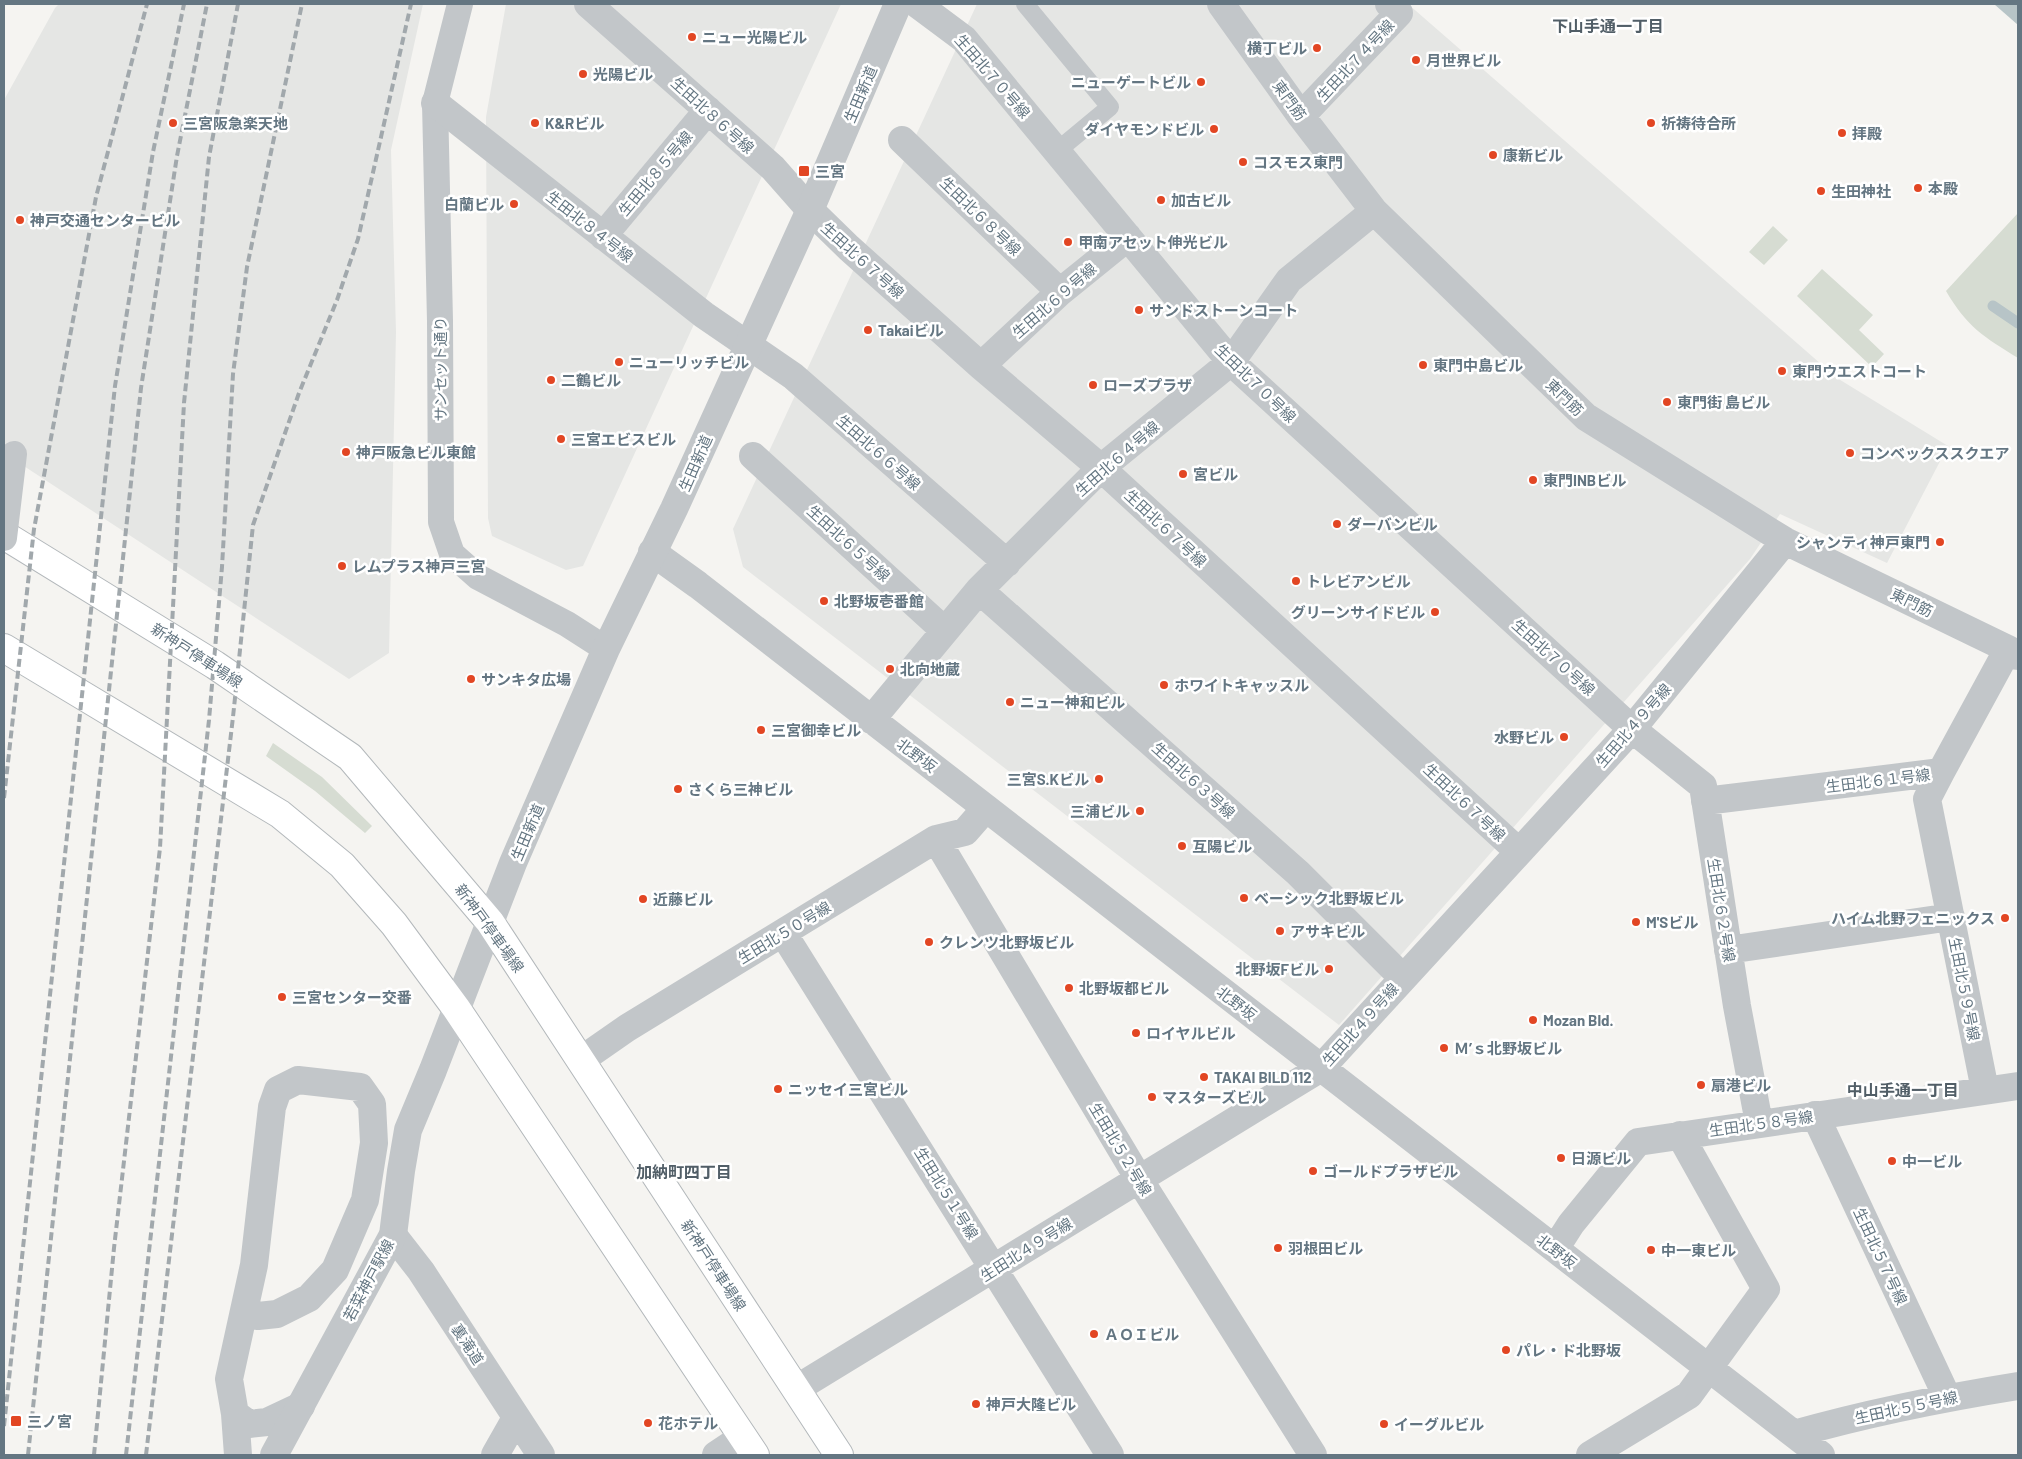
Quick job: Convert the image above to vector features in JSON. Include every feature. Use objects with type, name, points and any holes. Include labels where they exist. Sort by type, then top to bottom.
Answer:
[{"type":"main road","name":"新神戸停車場線","points":[[4,536],[215,664],[350,757],[490,922],[839,1455]]},
{"type":"main road","points":[[4,648],[280,814],[342,865],[394,924],[456,1008],[749,1446]]},
{"type":"street","name":"サンセット通り","points":[[460,4],[436,103],[441,522],[452,554],[478,577],[567,624],[606,649]]},
{"type":"street","name":"生田新道","points":[[456,1008],[513,863],[606,649],[674,509],[810,210],[898,4]]},
{"type":"street","name":"生田北７０号線","points":[[917,4],[964,39],[1231,362],[1632,729]]},
{"type":"street","name":"東門筋","points":[[1221,4],[1301,116],[1374,210],[1586,417],[1785,541],[2013,653]]},
{"type":"street","name":"生田北７４号線","points":[[1301,116],[1399,13],[1389,4]]},
{"type":"street","name":"生田北８６号線","points":[[596,6],[773,168],[810,210]]},
{"type":"street","name":"生田北８４号線","points":[[436,103],[704,315],[748,346]]},
{"type":"street","name":"生田北８５号線","points":[[603,236],[708,110]]},
{"type":"street","name":"生田北６８号線","points":[[902,140],[1060,292]]},
{"type":"street","name":"生田北６７号線","points":[[810,210],[849,248],[981,366],[1101,468],[1518,852]]},
{"type":"street","name":"生田北６４号線","points":[[871,720],[980,590],[1101,468],[1231,362],[1289,280],[1374,210]]},
{"type":"street","name":"生田北６９号線","points":[[981,366],[1060,292],[1128,237]]},
{"type":"street","name":"生田北６６号線","points":[[748,346],[793,376],[1007,563]]},
{"type":"street","points":[[4,536],[14,454]]},
{"type":"street","name":"生田北６５号線","points":[[753,456],[945,630]]},
{"type":"street","name":"生田北４９号線","points":[[796,1389],[1321,1068],[1402,977],[1632,729],[1785,541]]},
{"type":"street","name":"北野坂","points":[[652,552],[698,585],[1821,1455]]},
{"type":"street","name":"生田北６３号線","points":[[980,590],[1298,873],[1402,977]]},
{"type":"street","name":"生田北６１号線","points":[[1705,801],[1941,772],[2013,653]]},
{"type":"street","name":"生田北６２号線","points":[[1632,729],[1703,786],[1737,1006],[1759,1123]]},
{"type":"street","name":"生田北５９号線","points":[[1941,772],[1927,798],[1985,1090]]},
{"type":"street","name":"生田北５０号線","points":[[581,1060],[627,1028],[936,840],[965,832],[986,808]]},
{"type":"street","name":"生田北５２号線","points":[[936,840],[1139,1179],[1313,1455]]},
{"type":"street","points":[[1728,950],[1951,917]]},
{"type":"street","name":"生田北５１号線","points":[[783,933],[1110,1455]]},
{"type":"street","name":"若菜神戸駅線","points":[[274,1455],[393,1234],[408,1130],[456,1008]]},
{"type":"street","points":[[238,1455],[235,1414],[229,1379],[254,1265],[272,1107],[278,1090],[298,1080],[360,1087],[372,1104],[374,1143],[365,1200],[335,1270],[309,1298],[277,1314],[258,1316],[244,1312]]},
{"type":"street","name":"生田北５８号線","points":[[1554,1249],[1571,1224],[1638,1142],[2018,1086]]},
{"type":"street","name":"生田北５７号線","points":[[1815,1115],[1947,1397]]},
{"type":"street","points":[[1590,1455],[1689,1395],[1766,1289],[1680,1135]]},
{"type":"street","name":"裏滝道","points":[[393,1234],[421,1271],[541,1455]]},
{"type":"street","name":"生田北５５号線","points":[[1794,1434],[1947,1397],[2018,1386]]},
{"type":"street","points":[[235,1414],[249,1424],[267,1422],[301,1406]]},
{"type":"street","points":[[495,1455],[516,1418]]},
{"type":"street","points":[[716,1455],[749,1446]]},
{"type":"lane","points":[[1026,4],[1110,107],[1057,150]]},
{"type":"shaded area","points":[[59,4],[423,4],[391,150],[396,332],[389,653],[349,679],[4,453],[4,100]]},
{"type":"shaded area","points":[[506,4],[841,4],[583,566],[566,570],[492,536],[488,518],[486,117]]},
{"type":"shaded area","points":[[977,4],[1408,4],[1837,378],[1948,446],[1887,563],[1780,514],[1750,559],[1339,1025],[743,567],[733,529]]},
{"type":"shaded area","points":[[1994,4],[2018,4],[2018,25]]},
{"type":"shaded area","points":[[2018,213],[2018,358],[1977,330],[1961,314],[1946,291]]},
{"type":"shaded area","points":[[1773,226],[1788,240],[1764,265],[1749,252]]},
{"type":"shaded area","points":[[1822,269],[1873,315],[1859,330],[1884,354],[1872,367],[1797,296]]},
{"type":"shaded area","points":[[273,743],[322,777],[372,826],[365,833],[315,791],[266,756]]},
{"type":"waterway","points":[[1993,306],[2018,323]]},
{"type":"railway","points":[[4,798],[34,529],[96,197],[147,4]]},
{"type":"railway","points":[[4,1426],[115,386],[153,152],[184,4]]},
{"type":"railway","points":[[28,1455],[141,388],[177,156],[207,4]]},
{"type":"railway","points":[[94,1455],[114,1248],[160,848],[184,403],[209,157],[238,4]]},
{"type":"railway","points":[[126,1455],[209,720],[222,567],[233,374],[247,267],[302,4]]},
{"type":"railway","points":[[146,1455],[233,717],[253,525],[299,393],[337,300],[358,239],[411,4]]},
{"type":"place","name":"ニュー光陽ビル","points":[[692,37]]},
{"type":"place","name":"横丁ビル","points":[[1317,48]]},
{"type":"place","name":"月世界ビル","points":[[1416,60]]},
{"type":"place","name":"光陽ビル","points":[[583,74]]},
{"type":"place","name":"ニューゲートビル","points":[[1201,82]]},
{"type":"place","name":"三宮阪急楽天地","points":[[173,123]]},
{"type":"place","name":"K&Rビル","points":[[535,123]]},
{"type":"place","name":"祈祷待合所","points":[[1651,123]]},
{"type":"place","name":"ダイヤモンドビル","points":[[1214,129]]},
{"type":"place","name":"拝殿","points":[[1842,133]]},
{"type":"place","name":"康新ビル","points":[[1493,155]]},
{"type":"place","name":"コスモス東門","points":[[1243,162]]},
{"type":"place","name":"三宮","points":[[804,171]]},
{"type":"place","name":"本殿","points":[[1918,188]]},
{"type":"place","name":"生田神社","points":[[1821,191]]},
{"type":"place","name":"加古ビル","points":[[1161,200]]},
{"type":"place","name":"白蘭ビル","points":[[514,204]]},
{"type":"place","name":"神戸交通センタービル","points":[[20,220]]},
{"type":"place","name":"甲南アセット伸光ビル","points":[[1068,242]]},
{"type":"place","name":"サンドストーンコート","points":[[1139,310]]},
{"type":"place","name":"Takaiビル","points":[[868,330]]},
{"type":"place","name":"ニューリッチビル","points":[[619,362]]},
{"type":"place","name":"東門中島ビル","points":[[1423,365]]},
{"type":"place","name":"東門ウエストコート","points":[[1782,371]]},
{"type":"place","name":"二鶴ビル","points":[[551,380]]},
{"type":"place","name":"ローズプラザ","points":[[1093,385]]},
{"type":"place","name":"東門街 島ビル","points":[[1667,402]]},
{"type":"place","name":"三宮エビスビル","points":[[561,439]]},
{"type":"place","name":"神戸阪急ビル東館","points":[[346,452]]},
{"type":"place","name":"コンベックススクエア","points":[[1850,453]]},
{"type":"place","name":"宮ビル","points":[[1183,474]]},
{"type":"place","name":"東門INBビル","points":[[1533,480]]},
{"type":"place","name":"ダーバンビル","points":[[1337,524]]},
{"type":"place","name":"シャンティ神戸東門","points":[[1940,542]]},
{"type":"place","name":"レムプラス神戸三宮","points":[[342,566]]},
{"type":"place","name":"トレビアンビル","points":[[1296,581]]},
{"type":"place","name":"北野坂壱番館","points":[[824,601]]},
{"type":"place","name":"グリーンサイドビル","points":[[1435,612]]},
{"type":"place","name":"北向地蔵","points":[[890,669]]},
{"type":"place","name":"サンキタ広場","points":[[471,679]]},
{"type":"place","name":"ホワイトキャッスル","points":[[1164,685]]},
{"type":"place","name":"ニュー神和ビル","points":[[1010,702]]},
{"type":"place","name":"三宮御幸ビル","points":[[761,730]]},
{"type":"place","name":"水野ビル","points":[[1564,737]]},
{"type":"place","name":"三宮S.Kビル","points":[[1099,779]]},
{"type":"place","name":"さくら三神ビル","points":[[678,789]]},
{"type":"place","name":"三浦ビル","points":[[1140,811]]},
{"type":"place","name":"互陽ビル","points":[[1182,846]]},
{"type":"place","name":"ベーシック北野坂ビル","points":[[1244,898]]},
{"type":"place","name":"近藤ビル","points":[[643,899]]},
{"type":"place","name":"ハイム北野フェニックス","points":[[2005,918]]},
{"type":"place","name":"M'Sビル","points":[[1636,922]]},
{"type":"place","name":"アサキビル","points":[[1280,931]]},
{"type":"place","name":"クレンツ北野坂ビル","points":[[929,942]]},
{"type":"place","name":"北野坂Fビル","points":[[1329,969]]},
{"type":"place","name":"北野坂都ビル","points":[[1069,988]]},
{"type":"place","name":"三宮センター交番","points":[[282,997]]},
{"type":"place","name":"Mozan Bld.","points":[[1533,1020]]},
{"type":"place","name":"ロイヤルビル","points":[[1136,1033]]},
{"type":"place","name":"Ｍ’ｓ北野坂ビル","points":[[1444,1048]]},
{"type":"place","name":"TAKAI BILD 112","points":[[1204,1077]]},
{"type":"place","name":"扇港ビル","points":[[1701,1085]]},
{"type":"place","name":"ニッセイ三宮ビル","points":[[778,1089]]},
{"type":"place","name":"マスターズビル","points":[[1152,1097]]},
{"type":"place","name":"日源ビル","points":[[1561,1158]]},
{"type":"place","name":"中一ビル","points":[[1892,1161]]},
{"type":"place","name":"ゴールドプラザビル","points":[[1313,1171]]},
{"type":"place","name":"羽根田ビル","points":[[1278,1248]]},
{"type":"place","name":"中一東ビル","points":[[1651,1250]]},
{"type":"place","name":"ＡＯＩビル","points":[[1094,1334]]},
{"type":"place","name":"パレ・ド北野坂","points":[[1506,1350]]},
{"type":"place","name":"神戸大隆ビル","points":[[976,1404]]},
{"type":"place","name":"三ノ宮","points":[[16,1421]]},
{"type":"place","name":"花ホテル","points":[[648,1423]]},
{"type":"place","name":"イーグルビル","points":[[1384,1424]]},
{"type":"district","name":"下山手通一丁目","points":[[1608,25]]},
{"type":"district","name":"中山手通一丁目","points":[[1903,1089]]},
{"type":"district","name":"加納町四丁目","points":[[684,1171]]}]
